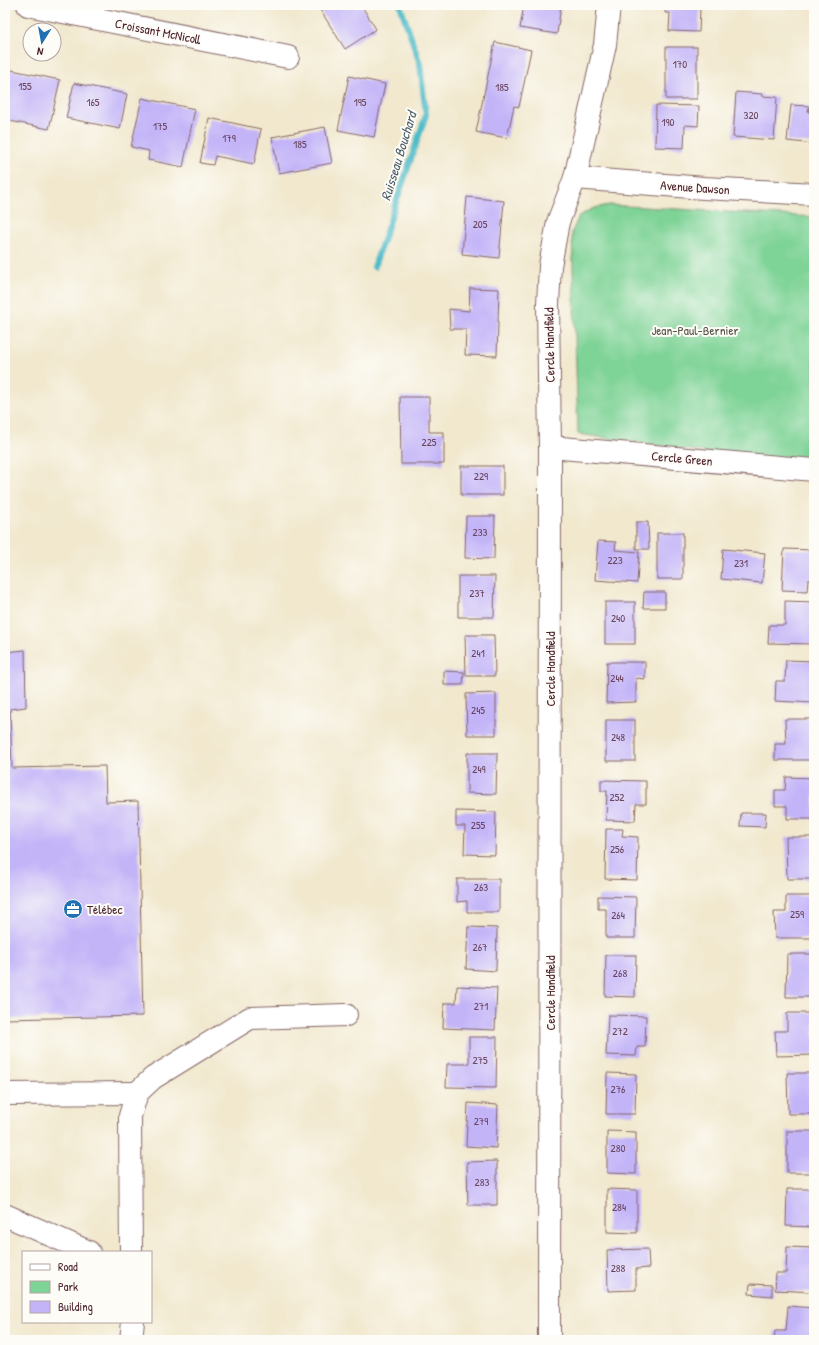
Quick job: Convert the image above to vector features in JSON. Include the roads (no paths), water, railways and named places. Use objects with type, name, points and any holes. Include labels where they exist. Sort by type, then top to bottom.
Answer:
[{"type":"street","name":"Croissant McNicoll","points":[[28,5],[288,57]]},
{"type":"street","name":"Cercle Handfield","points":[[549,1340],[550,447],[548,304],[550,266],[558,222],[575,178],[605,45],[609,5]]},
{"type":"street","name":"Avenue Dawson","points":[[575,178],[704,188],[814,194]]},
{"type":"street","name":"Cercle Green","points":[[550,447],[814,470]]},
{"type":"street","points":[[131,1251],[130,1116],[137,1093],[153,1078],[250,1018],[346,1016]]},
{"type":"street","points":[[5,1094],[137,1093]]},
{"type":"street","points":[[5,1215],[87,1251]]},
{"type":"street","points":[[131,1340],[133,1323]]},
{"type":"waterway","name":"Ruisseau Bouchard","points":[[374,267],[426,115],[420,64],[400,5]]},
{"type":"place","name":"Télébec","points":[[73,909]]},
{"type":"park label","name":"Jean-Paul-Bernier","points":[[695,330]]}]
